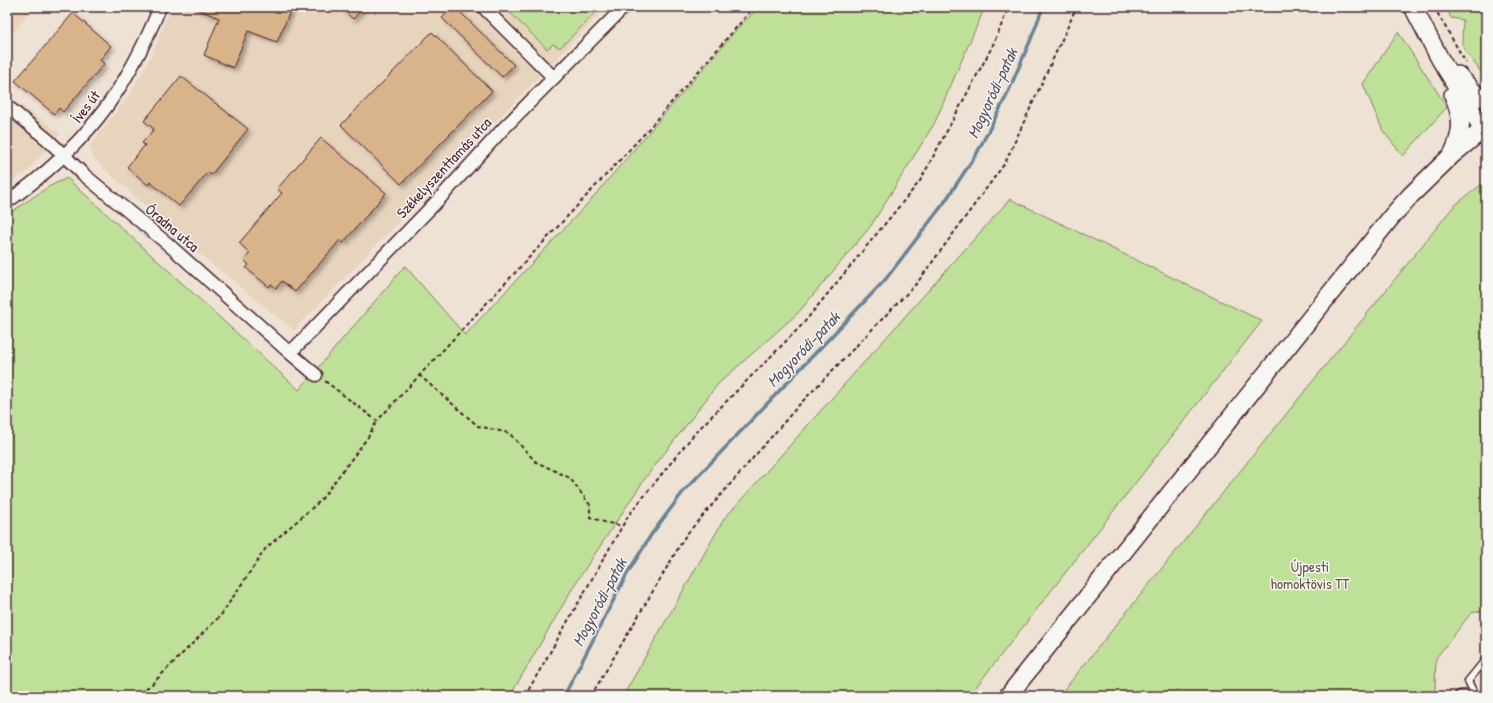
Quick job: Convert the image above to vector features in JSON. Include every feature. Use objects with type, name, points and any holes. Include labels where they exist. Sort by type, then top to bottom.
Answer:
[{"type":"main road","points":[[1008,696],[1394,215],[1411,195],[1452,155],[1484,128],[1440,59],[1413,7]]},
{"type":"main road","points":[[1440,59],[1478,97],[1486,98]]},
{"type":"main road","points":[[1440,59],[1450,89],[1460,110],[1460,139],[1452,155]]},
{"type":"street","name":"Íves út","points":[[7,202],[64,156],[84,136],[112,99],[133,66],[160,7]]},
{"type":"street","points":[[484,7],[554,78]]},
{"type":"street","name":"Székelyszenttamás utca","points":[[290,353],[442,196],[504,129],[624,7]]},
{"type":"street","name":"Óradna utca","points":[[7,106],[174,249],[290,353],[316,374]]},
{"type":"lane","points":[[1457,696],[1476,695],[1468,681],[1486,659]]},
{"type":"path","points":[[136,696],[151,685],[221,614],[266,548],[320,501],[368,437],[377,421],[645,133],[754,7]]},
{"type":"path","points":[[525,696],[628,516],[695,433],[802,325],[920,181],[992,47],[1009,7]]},
{"type":"path","points":[[591,696],[686,535],[799,405],[917,283],[1005,163],[1076,7]]},
{"type":"path","points":[[1434,7],[1469,69]]},
{"type":"path","points":[[316,374],[377,421]]},
{"type":"path","points":[[419,375],[478,426],[509,433],[536,462],[570,478],[590,505],[590,517],[622,526]]},
{"type":"shaded area","points":[[7,7],[33,7],[7,41]]},
{"type":"shaded area","points":[[171,7],[606,7],[294,330],[186,243],[95,160],[89,146],[131,93],[153,53]]},
{"type":"shaded area","points":[[7,95],[60,133],[26,173],[7,183]]},
{"type":"green space","points":[[504,7],[601,7],[560,48],[553,44],[547,49]]},
{"type":"green space","points":[[759,7],[985,7],[934,124],[870,227],[798,313],[718,384],[646,477],[575,584],[510,696],[7,696],[7,215],[48,187],[67,178],[299,390],[405,266],[465,335],[589,202],[738,28]]},
{"type":"green space","points":[[1446,7],[1486,7],[1486,73],[1481,72],[1466,52],[1462,43],[1463,20],[1451,18]]},
{"type":"green space","points":[[1398,32],[1447,107],[1403,156],[1383,131],[1363,84]]},
{"type":"green space","name":"Újpesti homoktövis TT","points":[[1486,181],[1486,610],[1471,613],[1436,658],[1435,690],[1429,696],[1059,696],[1454,206]]},
{"type":"green space","points":[[1010,199],[1262,321],[969,696],[623,696],[724,519]]},
{"type":"building","points":[[192,7],[292,7],[277,42],[248,31],[233,68],[204,55],[219,18]]},
{"type":"building","points":[[340,7],[364,7],[353,19]]},
{"type":"building","points":[[453,7],[455,7],[514,65],[502,77],[442,18]]},
{"type":"building","points":[[73,13],[111,46],[100,60],[104,64],[63,112],[59,108],[54,114],[15,81]]},
{"type":"building","points":[[432,32],[492,91],[401,184],[341,125]]},
{"type":"building","points":[[181,76],[248,129],[211,175],[208,172],[179,206],[150,182],[148,185],[127,167],[145,145],[142,143],[154,129],[144,121]]},
{"type":"building","points":[[321,138],[386,193],[343,243],[340,240],[295,292],[282,281],[276,288],[271,284],[269,287],[246,268],[249,265],[244,260],[250,253],[239,243],[282,193],[277,189]]},
{"type":"waterway","name":"Mogyoródi-patak","points":[[564,696],[627,574],[651,535],[683,492],[885,280],[944,203],[977,153],[1006,97],[1043,7]]}]
